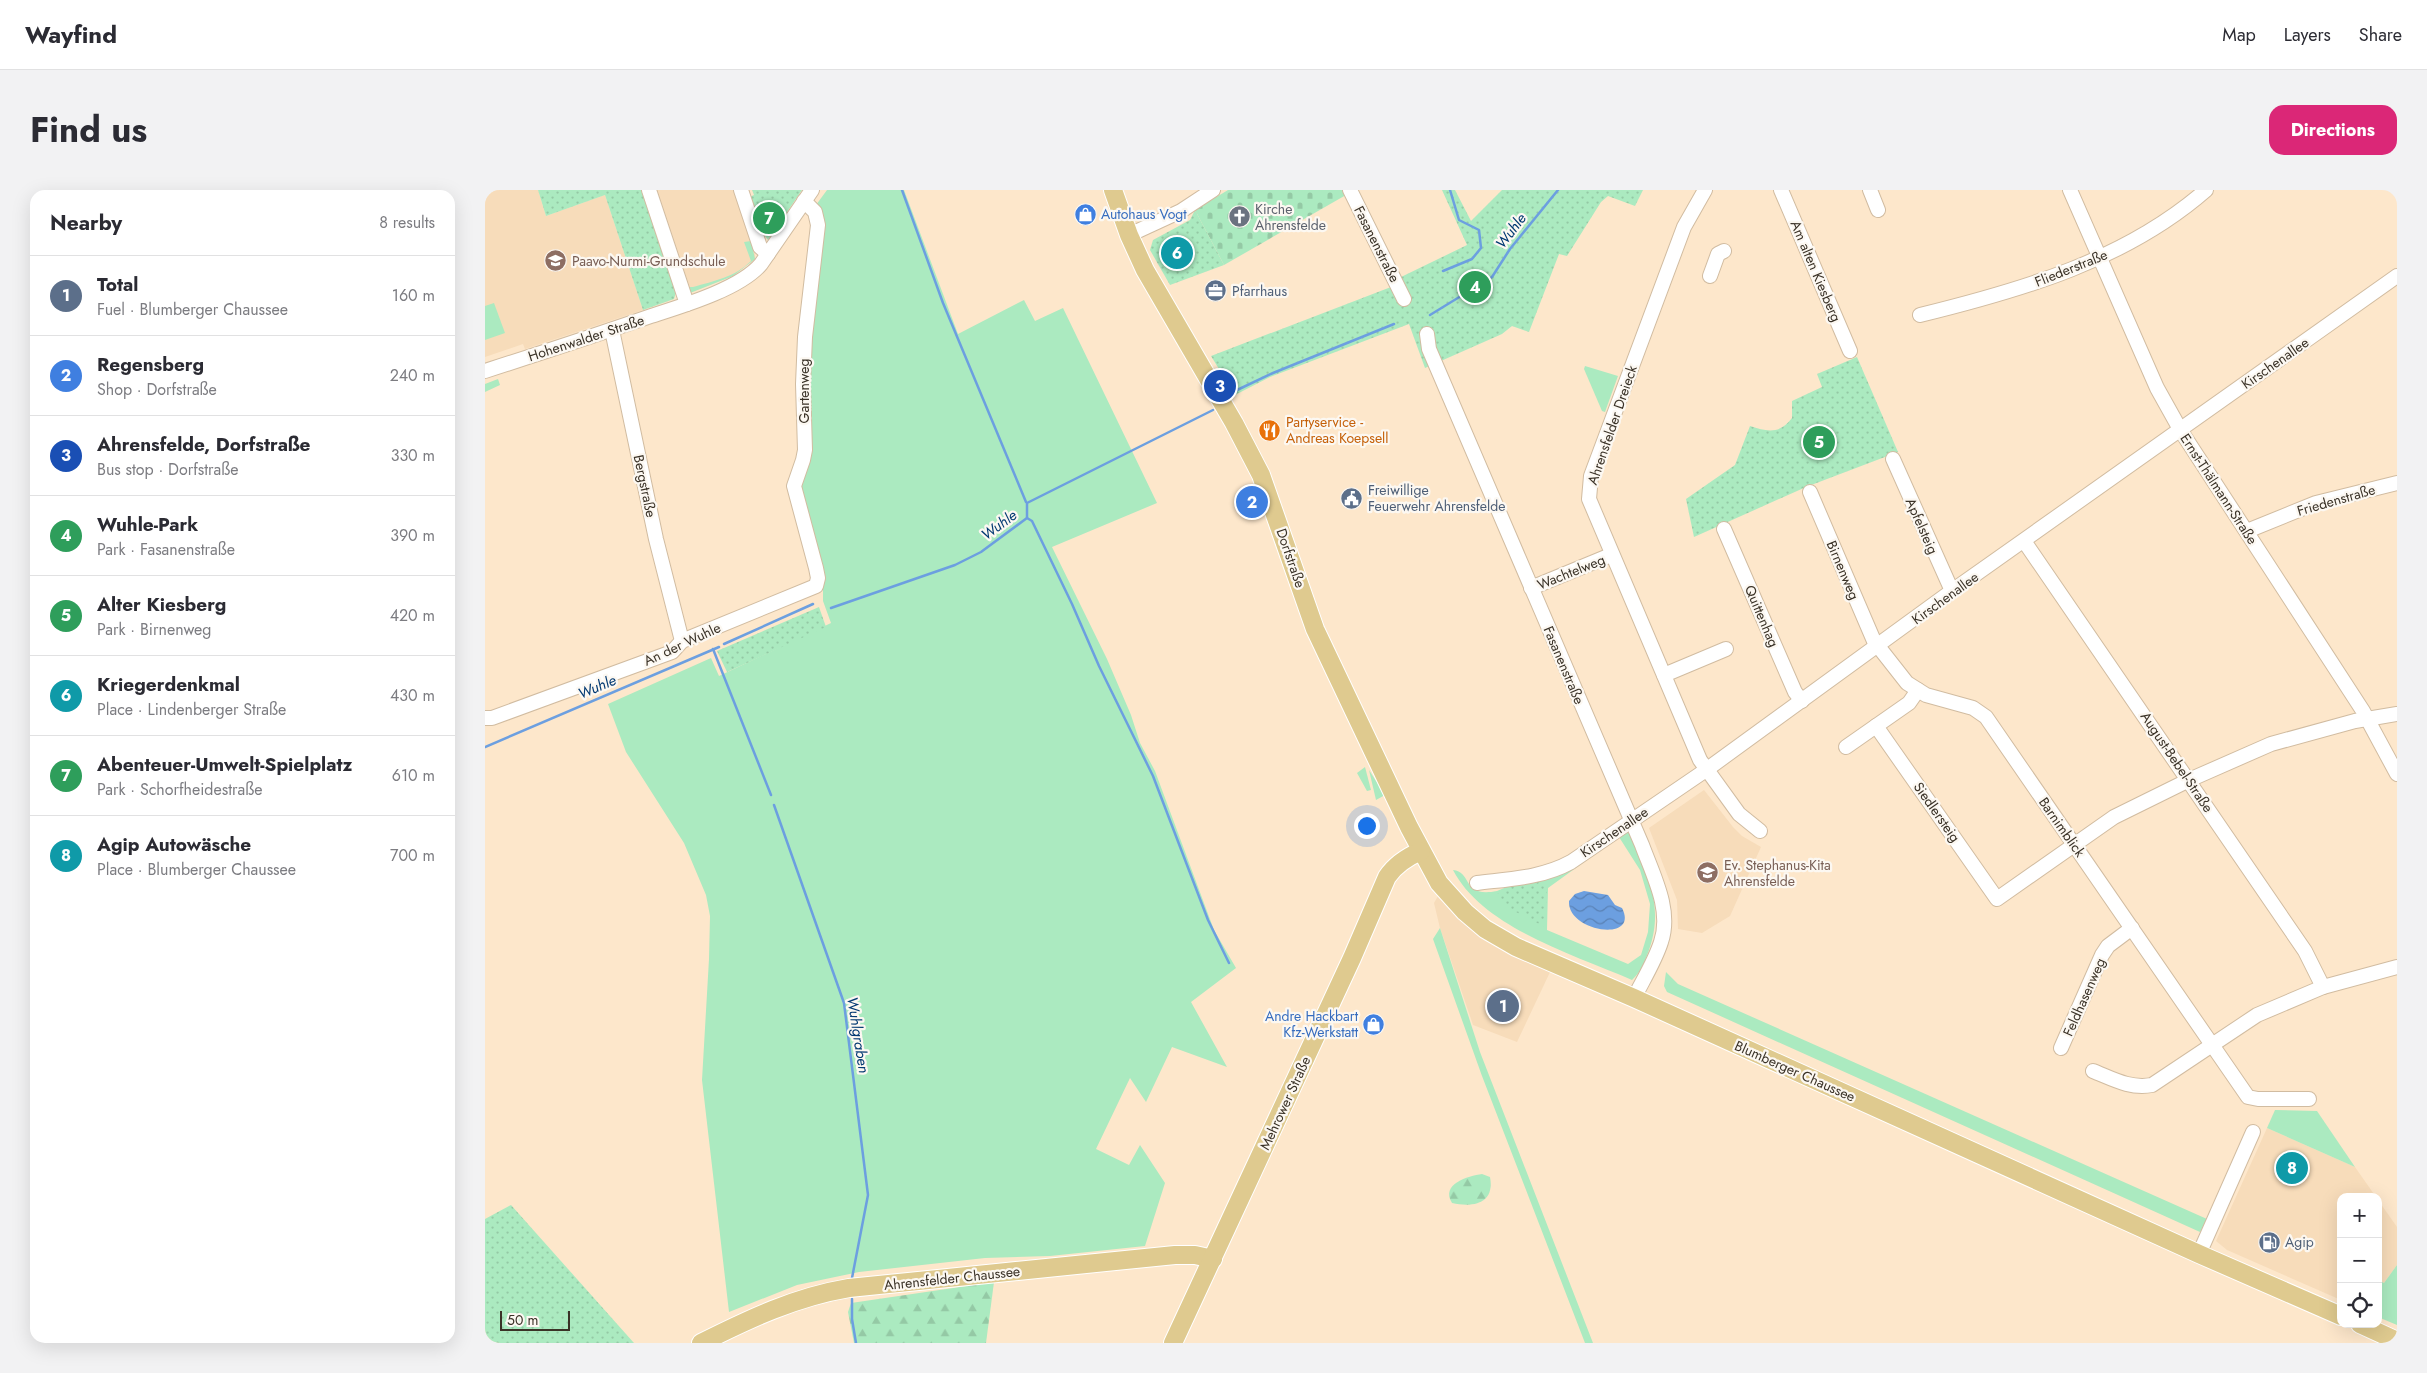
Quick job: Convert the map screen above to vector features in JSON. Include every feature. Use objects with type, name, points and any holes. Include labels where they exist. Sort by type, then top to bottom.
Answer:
[{"type":"main road","name":"Dorfstraße","points":[[1113,190],[1129,235],[1145,270],[1234,423],[1261,474],[1323,648],[1421,851]]},
{"type":"main road","name":"Blumberger Chaussee","points":[[1421,851],[1439,883],[1465,912],[1485,929],[1517,947],[2337,1314]]},
{"type":"main road","name":"Mehrower Straße","points":[[1173,1343],[1353,958],[1387,877],[1392,869],[1406,858],[1421,851]]},
{"type":"main road","name":"Ahrensfelder Chaussee","points":[[701,1343],[781,1306],[807,1297],[849,1288],[1175,1255],[1195,1255],[1213,1259]]},
{"type":"main road","points":[[2369,1328],[2397,1340]]},
{"type":"street","points":[[649,190],[687,304]]},
{"type":"street","points":[[741,190],[760,247],[768,254]]},
{"type":"street","points":[[1129,235],[1181,211],[1213,190]]},
{"type":"street","name":"Fasanenstraße","points":[[1350,190],[1404,299]]},
{"type":"street","name":"Ahrensfelder Dreieck","points":[[1705,190],[1684,227],[1591,476],[1589,499],[1611,556],[1706,770],[1739,814],[1760,831]]},
{"type":"street","name":"Am alten Kiesberg","points":[[1781,190],[1850,351]]},
{"type":"street","points":[[1870,190],[1878,210]]},
{"type":"street","name":"Ernst-Thälmann-Straße","points":[[2070,190],[2157,388],[2181,431],[2367,718],[2397,774]]},
{"type":"street","name":"Fliederstraße","points":[[1921,315],[1998,295],[2100,257],[2161,224],[2207,190]]},
{"type":"street","name":"Hohenwalder Straße","points":[[485,371],[687,304],[748,276],[755,272],[808,196]]},
{"type":"street","name":"Gartenweg","points":[[808,196],[818,225],[805,337],[803,384],[805,450],[794,486],[816,568],[817,581]]},
{"type":"street","points":[[1710,276],[1718,254],[1724,251]]},
{"type":"street","name":"Kirschenallee","points":[[1477,883],[1554,871],[1571,862],[1706,770],[1952,592],[2397,276]]},
{"type":"street","name":"Bergstraße","points":[[612,330],[651,515],[682,641]]},
{"type":"street","name":"Fasanenstraße","points":[[1427,334],[1429,349],[1631,820],[1661,897],[1664,917],[1661,942],[1634,998]]},
{"type":"street","name":"Apfelsteig","points":[[1893,459],[1952,592]]},
{"type":"street","name":"Friedenstraße","points":[[2247,531],[2316,503],[2397,483]]},
{"type":"street","name":"Birnenweg","points":[[1810,492],[1878,647]]},
{"type":"street","name":"Quittenhag","points":[[1725,529],[1795,692],[1802,701]]},
{"type":"street","name":"August-Bebel-Straße","points":[[2025,541],[2305,951],[2323,987]]},
{"type":"street","name":"Wachtelweg","points":[[1531,588],[1611,556]]},
{"type":"street","name":"An der Wuhle","points":[[485,718],[492,718],[550,698],[673,652],[682,641],[812,588],[817,581]]},
{"type":"street","name":"Barnimblick","points":[[1878,647],[1907,684],[1926,695],[1973,708],[1985,717],[2248,1097],[2258,1100],[2309,1099]]},
{"type":"street","points":[[1664,675],[1727,649]]},
{"type":"street","points":[[1846,747],[1909,703],[1917,690]]},
{"type":"street","points":[[2074,844],[2114,818],[2189,780],[2271,744],[2367,718],[2397,714]]},
{"type":"street","name":"Siedlersteig","points":[[1876,726],[1997,899],[2074,844]]},
{"type":"street","name":"Feldhasenweg","points":[[2061,1048],[2102,955],[2108,946],[2131,928]]},
{"type":"street","points":[[2093,1070],[2128,1086],[2152,1086],[2257,1015],[2323,987],[2397,967]]},
{"type":"street","points":[[2199,1254],[2253,1132]]},
{"type":"shaded area","name":"Paavo-Nurmi-Grundschule","points":[[485,190],[538,190],[546,216],[605,195],[643,310],[525,349],[523,344],[485,357]]},
{"type":"shaded area","points":[[652,190],[734,190],[755,252],[755,259],[733,276],[690,293]]},
{"type":"shaded area","name":"Ev. Stephanus-Kita Ahrensfelde","points":[[1704,790],[1742,836],[1761,847],[1730,916],[1702,933],[1678,929],[1677,900],[1649,828]]},
{"type":"shaded area","points":[[1438,896],[1464,918],[1551,970],[1517,1042],[1473,1025],[1440,928],[1434,903]]},
{"type":"shaded area","points":[[2267,1128],[2355,1167],[2373,1193],[2337,1193],[2337,1298],[2227,1250],[2216,1241]]},
{"type":"shaded area","points":[[2382,1206],[2397,1227],[2397,1265],[2384,1283],[2382,1282]]},
{"type":"green space","points":[[538,190],[642,190],[676,292],[674,299],[643,310],[605,195],[546,216]]},
{"type":"green space","points":[[752,190],[802,190],[768,240],[762,232],[759,233],[747,198],[754,195]]},
{"type":"green space","points":[[827,190],[904,190],[958,334],[1024,300],[1035,321],[1063,308],[1157,503],[1052,547],[1107,659],[1131,715],[1140,743],[1155,771],[1214,930],[1236,968],[1191,1002],[1227,1067],[1172,1047],[1146,1102],[1130,1078],[1096,1149],[1129,1165],[1140,1145],[1165,1183],[1145,1246],[1050,1256],[985,1258],[859,1272],[797,1285],[729,1312],[702,1080],[710,916],[706,895],[684,843],[626,752],[608,704],[711,658],[719,676],[831,623],[823,601],[823,587],[798,490],[806,411],[816,205]]},
{"type":"green space","points":[[1228,190],[1343,190],[1346,195],[1224,265],[1195,210]]},
{"type":"green space","points":[[1442,190],[1455,190],[1471,221],[1502,190],[1643,190],[1635,206],[1608,196],[1601,202],[1567,256],[1559,254],[1529,332],[1512,326],[1502,334],[1425,368],[1409,324],[1270,377],[1235,395],[1211,356],[1391,287],[1399,278],[1467,245]]},
{"type":"green space","points":[[1195,210],[1224,265],[1170,285],[1150,250],[1153,240],[1190,220]]},
{"type":"green space","points":[[751,241],[755,259],[733,276],[690,293],[688,287],[724,278],[738,271],[751,261],[744,242]]},
{"type":"green space","points":[[494,303],[505,333],[485,340],[485,306]]},
{"type":"green space","points":[[1857,357],[1898,452],[1806,487],[1694,537],[1686,499],[1735,465],[1750,426],[1762,430],[1773,430],[1783,427],[1792,418],[1792,401],[1822,387],[1817,374]]},
{"type":"green space","points":[[1585,366],[1618,376],[1605,412],[1602,411],[1584,369]]},
{"type":"green space","points":[[498,379],[500,385],[485,392],[485,384]]},
{"type":"green space","points":[[819,607],[826,627],[727,672],[717,651]]},
{"type":"green space","points":[[1365,767],[1371,790],[1367,791],[1357,773]]},
{"type":"green space","points":[[1369,770],[1385,795],[1376,800]]},
{"type":"green space","points":[[1623,830],[1632,831],[1648,875],[1652,889],[1655,918],[1649,950],[1640,970],[1632,980],[1558,950],[1508,924],[1486,908],[1467,890],[1453,870],[1463,875],[1469,884],[1478,891],[1497,891],[1609,844],[1548,888],[1547,930],[1628,964],[1641,955],[1648,932],[1650,904],[1640,870],[1619,837]]},
{"type":"green space","points":[[1544,878],[1547,887],[1545,927],[1512,910],[1494,896],[1511,886]]},
{"type":"green space","points":[[1440,928],[1480,1052],[1593,1343],[1585,1343],[1482,1076],[1433,939]]},
{"type":"green space","points":[[1666,972],[1678,984],[2207,1219],[2200,1232],[1667,992],[1664,986]]},
{"type":"green space","points":[[2275,1110],[2317,1111],[2355,1167],[2267,1128]]},
{"type":"green space","points":[[1482,1174],[1490,1177],[1491,1186],[1486,1198],[1475,1204],[1452,1203],[1449,1196],[1450,1191],[1457,1182]]},
{"type":"green space","points":[[511,1205],[634,1343],[485,1343],[485,1219]]},
{"type":"green space","points":[[2397,1265],[2397,1325],[2382,1319],[2382,1282],[2384,1283]]},
{"type":"green space","points":[[994,1282],[986,1343],[854,1343],[848,1312],[851,1303]]},
{"type":"water","points":[[1584,891],[1608,895],[1615,905],[1622,908],[1625,919],[1621,926],[1613,929],[1601,929],[1579,920],[1571,912],[1569,901],[1575,894]]},
{"type":"waterway","points":[[902,190],[943,303],[1026,502]]},
{"type":"waterway","points":[[1443,271],[1472,259],[1481,248],[1479,230],[1459,220],[1450,190]]},
{"type":"waterway","name":"Wuhle","points":[[1430,315],[1492,277],[1510,249],[1558,190]]},
{"type":"waterway","name":"Wuhle","points":[[1235,391],[1273,373],[1394,324]]},
{"type":"waterway","name":"Wuhle","points":[[831,608],[955,565],[981,552],[1027,518],[1027,503],[1213,410]]},
{"type":"waterway","points":[[1027,518],[1032,521],[1099,666],[1153,776],[1208,920],[1229,963]]},
{"type":"waterway","name":"Wuhle","points":[[724,644],[813,604]]},
{"type":"waterway","name":"Wuhle","points":[[485,747],[719,647]]},
{"type":"waterway","name":"Wuhlgraben","points":[[713,649],[771,795]]},
{"type":"waterway","name":"Wuhlgraben","points":[[774,805],[844,1003],[868,1195],[852,1278]]},
{"type":"waterway","name":"Wuhlgraben","points":[[852,1299],[852,1319],[856,1343]]},
{"type":"place","name":"Autohaus Vogt","points":[[1085,214]]},
{"type":"place","name":"Kirche Ahrensfelde","points":[[1239,217]]},
{"type":"place","name":"Abenteuer-Umwelt-Spielplatz","points":[[769,218]]},
{"type":"place","name":"Kriegerdenkmal","points":[[1177,253]]},
{"type":"place","name":"Paavo-Nurmi-Grundschule","points":[[556,261]]},
{"type":"place","name":"Wuhle-Park","points":[[1475,287]]},
{"type":"place","name":"Pfarrhaus","points":[[1216,291]]},
{"type":"place","name":"Ahrensfelde, Dorfstraße","points":[[1220,386]]},
{"type":"place","name":"Partyservice - Andreas Koepsell","points":[[1270,430]]},
{"type":"place","name":"Alter Kiesberg","points":[[1819,442]]},
{"type":"place","name":"Freiwillige Feuerwehr Ahrensfelde","points":[[1352,498]]},
{"type":"place","name":"Regensberg","points":[[1252,502]]},
{"type":"place","name":"Ev. Stephanus-Kita Ahrensfelde","points":[[1708,873]]},
{"type":"place","name":"Total","points":[[1503,1006]]},
{"type":"place","name":"Andre Hackbart Kfz-Werkstatt","points":[[1374,1024]]},
{"type":"place","name":"Agip Autowäsche","points":[[2292,1168]]},
{"type":"place","name":"Agip","points":[[2269,1242]]}]
